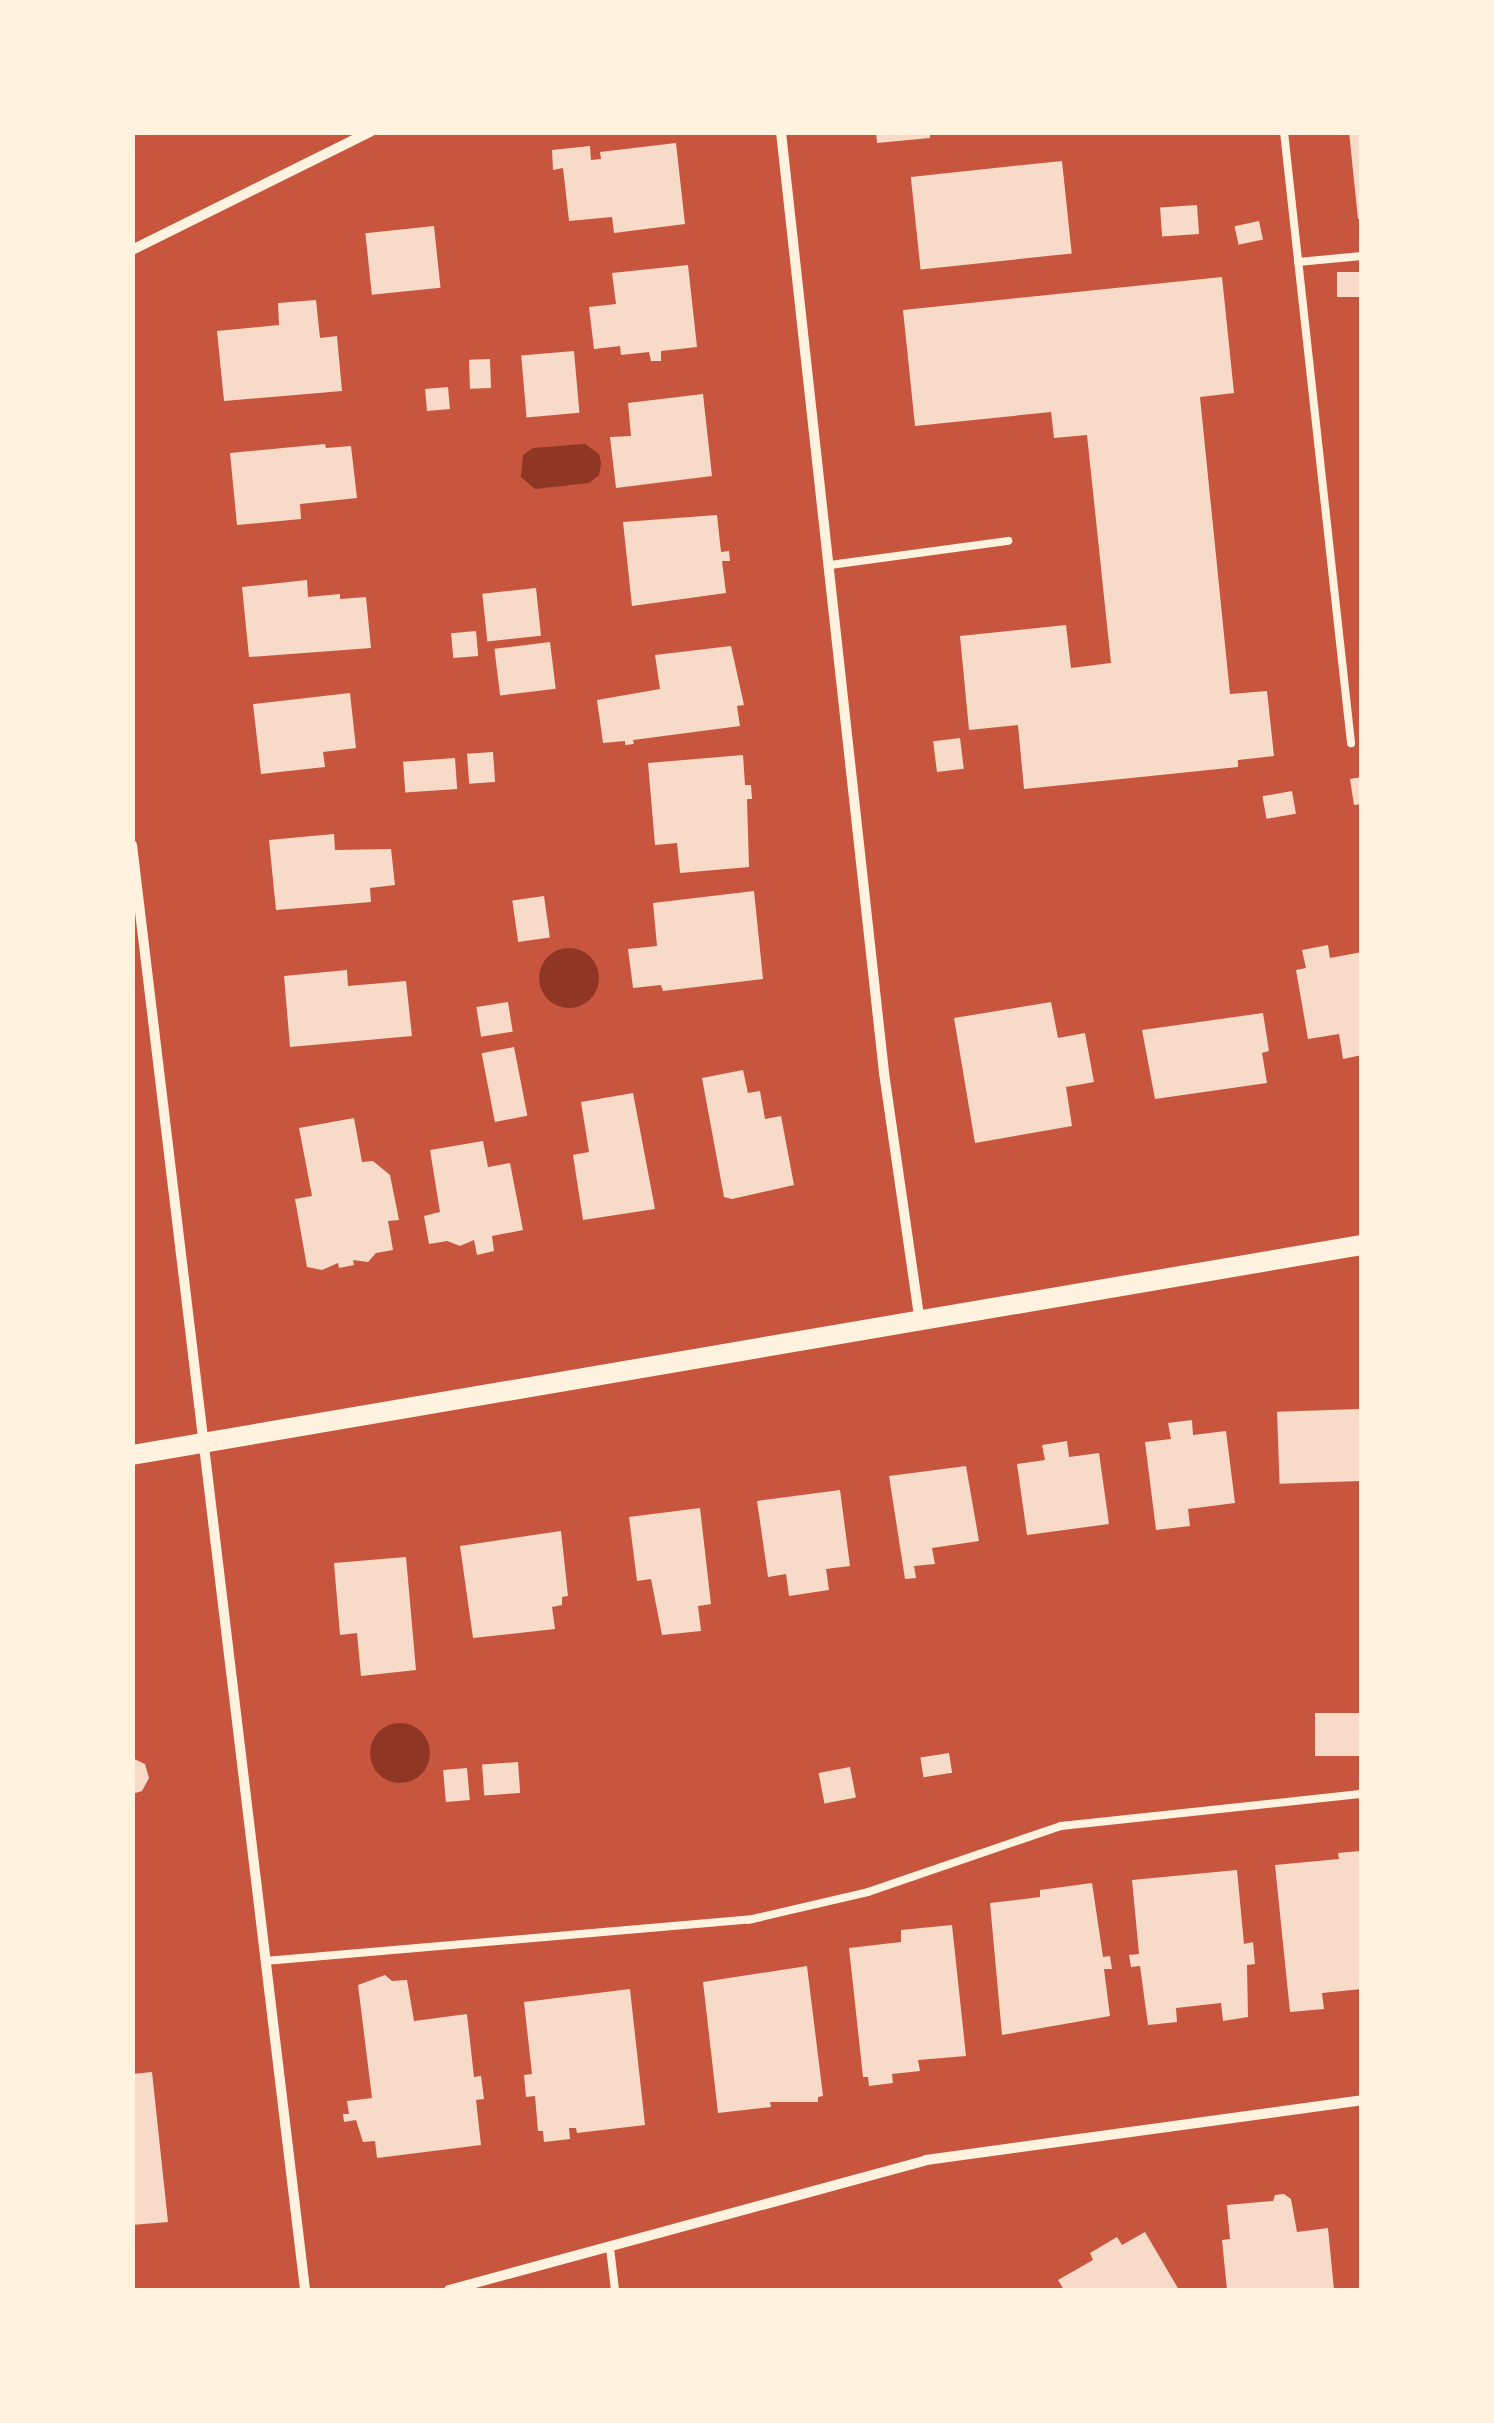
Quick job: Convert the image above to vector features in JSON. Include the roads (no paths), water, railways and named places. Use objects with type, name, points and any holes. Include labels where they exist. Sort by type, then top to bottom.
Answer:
[{"type":"main road","points":[[132,1455],[920,1316],[1362,1244]]},
{"type":"street","points":[[132,250],[370,132]]},
{"type":"street","points":[[781,132],[884,1072],[920,1316]]},
{"type":"street","points":[[132,845],[201,1444],[306,2290]]},
{"type":"street","points":[[449,2290],[926,2160],[1362,2100]]},
{"type":"lane","points":[[1284,132],[1351,743]]},
{"type":"lane","points":[[1298,262],[1362,256]]},
{"type":"lane","points":[[830,565],[1008,541]]},
{"type":"lane","points":[[265,1961],[748,1920],[868,1892],[1061,1826],[1362,1794]]},
{"type":"lane","points":[[610,2248],[615,2290]]}]
